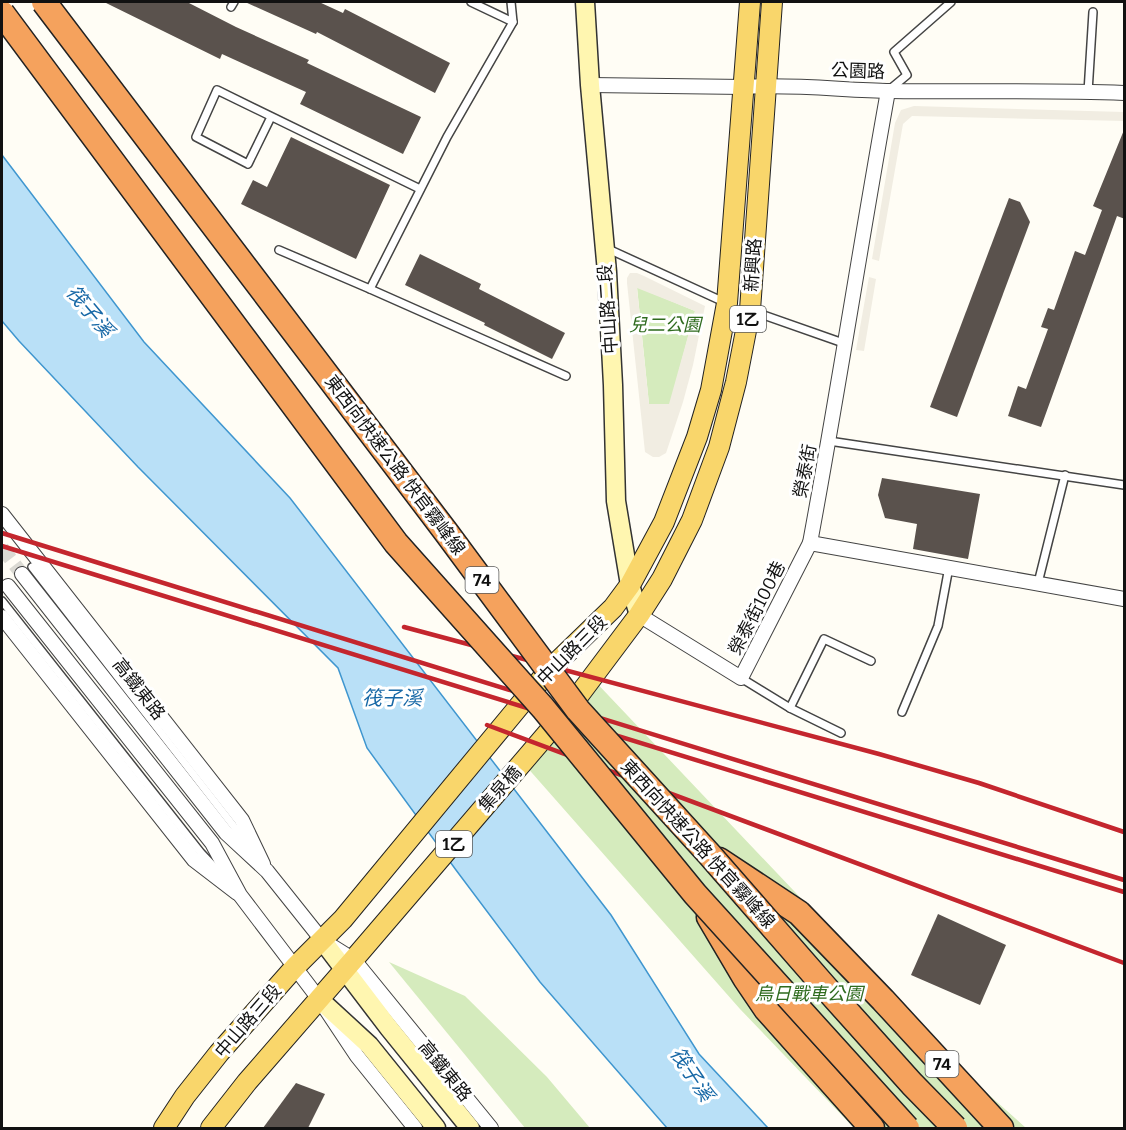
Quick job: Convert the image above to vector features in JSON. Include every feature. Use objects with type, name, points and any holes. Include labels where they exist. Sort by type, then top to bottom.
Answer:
[{"type":"highway","name":"東西向快速公路 快官霧峰線","points":[[44,2],[578,710],[912,1084],[955,1128]]},
{"type":"highway","name":"東西向快速公路 快官霧峰線","points":[[2,13],[396,543],[543,708],[695,894],[907,1128]]},
{"type":"highway","name":"74","points":[[709,854],[799,913],[1001,1128]]},
{"type":"highway","name":"74","points":[[695,894],[766,1009],[872,1128]]},
{"type":"main road","name":"新興路","points":[[630,585],[664,522],[697,437],[711,390],[727,303],[750,2]]},
{"type":"main road","name":"新興路","points":[[639,615],[662,579],[693,520],[719,447],[736,382],[750,310],[772,2]]},
{"type":"main road","name":"中山路三段","points":[[513,714],[549,670],[613,608],[630,585]]},
{"type":"main road","name":"中山路三段","points":[[544,738],[639,615]]},
{"type":"main road","name":"集泉橋","points":[[341,921],[513,714]]},
{"type":"main road","name":"集泉橋","points":[[354,959],[544,738]]},
{"type":"main road","name":"中山路三段","points":[[164,1128],[185,1096],[219,1053],[295,967],[341,921]]},
{"type":"main road","name":"1乙","points":[[211,1128],[247,1082],[354,959]]},
{"type":"street","name":"中山路二段","points":[[585,2],[590,86],[607,272],[616,501],[630,585],[639,615]]},
{"type":"street","name":"公園路","points":[[590,86],[744,87],[765,85],[888,90],[1125,93]]},
{"type":"street","name":"榮泰街","points":[[810,543],[888,90]]},
{"type":"street","name":"高鐵東路","points":[[2,514],[242,820],[267,871]]},
{"type":"street","name":"榮泰街100巷","points":[[639,615],[741,678],[810,543]]},
{"type":"street","points":[[810,543],[1125,599]]},
{"type":"street","name":"高鐵東路","points":[[27,571],[226,833],[267,871],[322,940],[354,959],[491,1128]]},
{"type":"street","points":[[8,585],[212,843],[240,895],[319,999],[357,1056],[415,1128]]},
{"type":"street","points":[[2,617],[194,860],[240,895]]},
{"type":"street","points":[[564,713],[772,965],[920,1128]]},
{"type":"street","points":[[564,713],[781,954],[942,1128]]},
{"type":"street","name":"高鐵東路","points":[[354,959],[388,1028],[470,1128]]},
{"type":"street","points":[[319,999],[369,1046],[436,1128]]},
{"type":"lane","points":[[471,2],[513,22]]},
{"type":"lane","points":[[370,289],[447,137],[513,22],[511,2]]},
{"type":"lane","points":[[888,90],[907,75],[894,52],[951,2]]},
{"type":"lane","points":[[1088,92],[1093,12]]},
{"type":"lane","points":[[272,117],[248,164],[196,137],[217,90],[420,189]]},
{"type":"lane","points":[[604,247],[727,303]]},
{"type":"lane","points":[[279,250],[566,376]]},
{"type":"lane","points":[[750,310],[846,344]]},
{"type":"lane","points":[[829,441],[1125,485]]},
{"type":"lane","points":[[1038,583],[1065,476]]},
{"type":"lane","points":[[902,712],[938,626],[949,567]]},
{"type":"lane","points":[[2,601],[201,853],[240,895]]},
{"type":"lane","points":[[790,708],[824,639],[871,661]]},
{"type":"lane","points":[[741,678],[790,708],[841,733]]},
{"type":"green space","name":"兒二公園","points":[[637,287],[695,311],[670,404],[649,404]]},
{"type":"green space","name":"烏日戰車公園","points":[[590,676],[979,1086],[1026,1128],[854,1128],[740,1009],[525,765]]},
{"type":"green space","points":[[389,962],[465,996],[547,1077],[590,1128],[525,1128]]},
{"type":"shaded area","points":[[914,106],[1124,112],[1124,121],[912,116],[903,124],[879,261],[872,259],[895,123],[901,110]]},
{"type":"shaded area","points":[[630,273],[637,273],[705,306],[683,402],[666,453],[659,457],[653,457],[645,452],[627,278]],"holes":[[[637,288],[695,311],[669,404],[649,404]]]},
{"type":"shaded area","points":[[869,277],[876,279],[864,351],[856,350]]},
{"type":"water","name":"筏子溪","points":[[2,155],[144,342],[290,498],[611,915],[699,1054],[768,1128],[667,1128],[540,982],[367,748],[338,668],[138,467],[2,321]]},
{"type":"building","points":[[104,2],[187,2],[309,60],[307,63],[421,117],[403,154],[300,104],[306,92],[222,54],[220,59]]},
{"type":"building","points":[[245,2],[319,2],[343,13],[345,9],[450,63],[435,93],[317,32],[316,34]]},
{"type":"building","points":[[1124,130],[1125,219],[1117,216],[1041,427],[1008,416],[1018,386],[1026,389],[1048,329],[1041,327],[1048,308],[1054,310],[1075,251],[1085,255],[1102,210],[1093,206]]},
{"type":"building","points":[[291,137],[390,185],[356,259],[241,204],[253,180],[267,187]]},
{"type":"building","points":[[1009,198],[1020,202],[1030,222],[957,417],[930,407]]},
{"type":"building","points":[[420,254],[481,284],[479,289],[565,333],[552,359],[484,325],[485,323],[405,285]]},
{"type":"building","points":[[882,478],[980,494],[968,559],[913,549],[917,524],[885,518],[878,495]]},
{"type":"building","points":[[938,914],[1006,945],[980,1005],[911,975]]},
{"type":"building","points":[[296,1083],[325,1094],[308,1128],[263,1128]]},
{"type":"tunnel","points":[[2,548],[22,574]]},
{"type":"railway","points":[[2,533],[1124,880]]},
{"type":"railway","points":[[2,546],[1124,892]]},
{"type":"railway","points":[[404,627],[879,754],[979,783],[1124,832]]},
{"type":"railway","points":[[487,725],[1124,963]]}]
